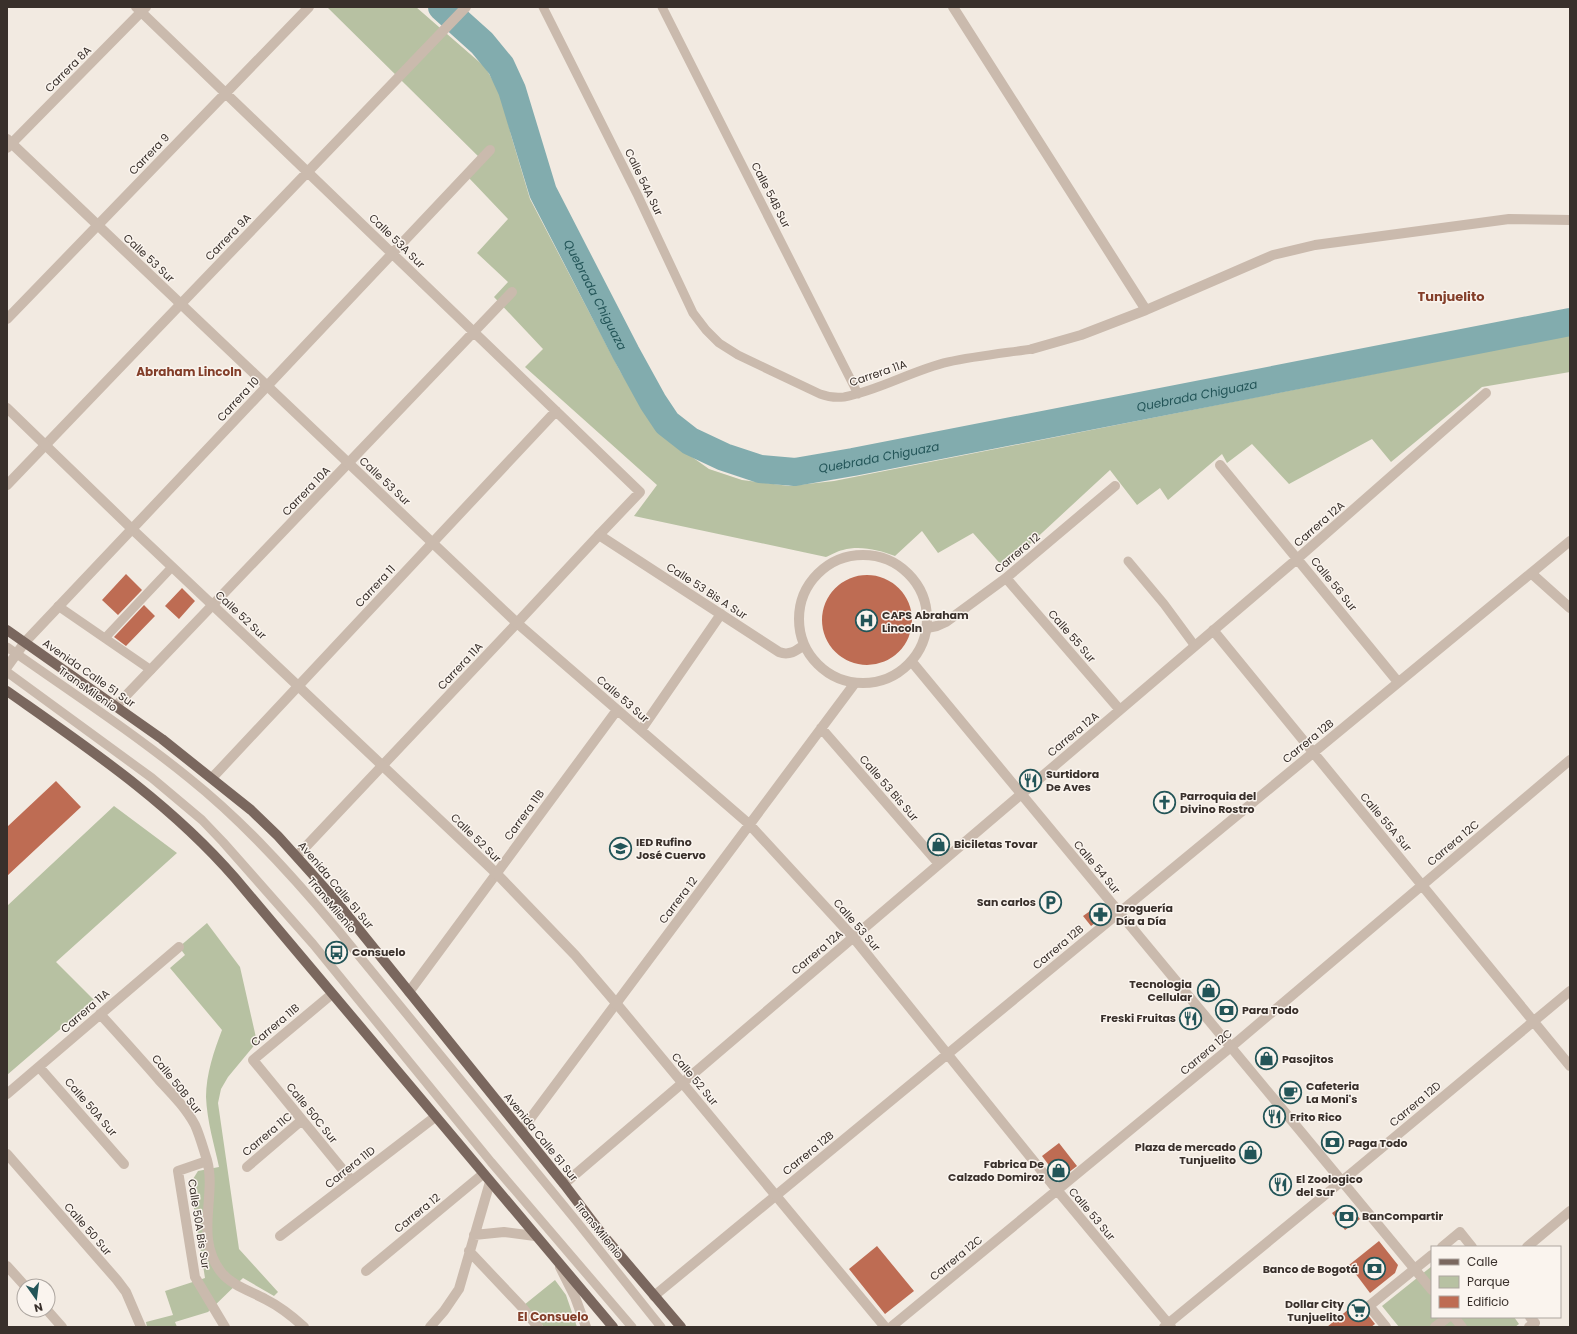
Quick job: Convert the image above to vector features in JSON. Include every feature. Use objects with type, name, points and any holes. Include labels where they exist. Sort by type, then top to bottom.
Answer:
[{"type":"main road","name":"Avenida Calle 51 Sur","points":[[7,630],[162,739],[251,810],[297,856],[331,895],[564,1184],[602,1234],[681,1327]]},
{"type":"main road","points":[[7,691],[124,775],[184,824],[235,878],[613,1327]]},
{"type":"street","name":"Carrera 9","points":[[7,319],[309,7]]},
{"type":"street","name":"Carrera 9A","points":[[7,485],[466,7]]},
{"type":"street","points":[[953,7],[1146,310]]},
{"type":"street","name":"Calle 53A Sur","points":[[141,9],[226,93],[640,492]]},
{"type":"street","name":"Carrera 8A","points":[[9,144],[141,9]]},
{"type":"street","name":"Calle 53 Sur","points":[[9,144],[517,623],[749,824],[853,937],[1167,1326]]},
{"type":"street","name":"Carrera 10","points":[[7,667],[25,642],[58,606],[490,150]]},
{"type":"street","points":[[1032,349],[1081,335],[1146,310],[1273,255],[1315,245],[1509,219],[1570,220]]},
{"type":"street","name":"Carrera 10A","points":[[116,706],[512,292]]},
{"type":"street","name":"Carrera 12A","points":[[564,1184],[1297,559],[1486,393]]},
{"type":"street","name":"Calle 52 Sur","points":[[7,408],[132,529],[496,874],[554,933],[616,1003],[885,1327]]},
{"type":"street","name":"Carrera 11","points":[[212,778],[556,411]]},
{"type":"street","name":"Calle 56 Sur","points":[[1220,465],[1398,682]]},
{"type":"street","name":"Carrera 12","points":[[927,628],[946,622],[1006,578],[1116,486]]},
{"type":"street","name":"Carrera 11A","points":[[297,856],[640,492]]},
{"type":"street","name":"Calle 53 Bis A Sur","points":[[599,535],[783,653],[791,653],[804,646]]},
{"type":"street","name":"Carrera 12B","points":[[654,1296],[1570,541]]},
{"type":"street","points":[[863,554],[882,557],[898,565],[912,576],[922,592],[927,609],[927,628],[924,640],[912,662],[892,677],[868,683],[855,683],[842,680],[825,671],[811,657],[804,646],[799,628],[799,610],[804,592],[814,577],[828,565],[845,557],[863,554]]},
{"type":"street","points":[[1531,573],[1570,608]]},
{"type":"street","name":"Calle 55 Sur","points":[[1006,578],[1120,710]]},
{"type":"street","points":[[641,730],[721,614]]},
{"type":"street","name":"Calle 55A Sur","points":[[1213,630],[1570,1066]]},
{"type":"street","name":"Calle 54 Sur","points":[[912,662],[1431,1289]]},
{"type":"street","name":"Carrera 12","points":[[521,1131],[855,683]]},
{"type":"street","name":"Carrera 11B","points":[[409,992],[617,710]]},
{"type":"street","name":"Calle 53 Bis Sur","points":[[821,728],[939,864]]},
{"type":"street","name":"Carrera 12C","points":[[890,1327],[1230,1047],[1570,760]]},
{"type":"street","name":"Carrera 11A","points":[[7,1094],[179,947]]},
{"type":"street","name":"Carrera 12D","points":[[1167,1326],[1570,991]]},
{"type":"street","name":"Carrera 11B","points":[[253,1060],[332,994]]},
{"type":"street","name":"Calle 50B Sur","points":[[100,1014],[179,1102],[195,1126],[207,1161],[210,1180],[207,1220],[208,1236],[212,1254],[220,1271],[232,1281],[286,1311],[304,1327]]},
{"type":"street","name":"Calle 50C Sur","points":[[253,1060],[352,1181]]},
{"type":"street","name":"Calle 50A Sur","points":[[39,1067],[124,1164]]},
{"type":"street","name":"Carrera 11D","points":[[280,1236],[435,1117]]},
{"type":"street","name":"Carrera 11C","points":[[247,1167],[302,1120]]},
{"type":"street","name":"Calle 50 Sur","points":[[7,1154],[117,1280],[126,1292],[141,1327]]},
{"type":"street","name":"Calle 50A Bis Sur","points":[[207,1161],[178,1171],[195,1277],[225,1327]]},
{"type":"street","name":"Carrera 12","points":[[366,1271],[483,1174]]},
{"type":"street","points":[[430,1327],[444,1311],[458,1289],[490,1182]]},
{"type":"street","points":[[1528,1246],[1570,1211]]},
{"type":"street","points":[[474,1235],[504,1232],[535,1236]]},
{"type":"street","points":[[1443,1246],[1460,1232],[1471,1246]]},
{"type":"street","points":[[469,1251],[521,1306],[538,1327]]},
{"type":"street","points":[[1386,1327],[1369,1306],[1431,1256]]},
{"type":"street","points":[[557,1262],[575,1297],[586,1327]]},
{"type":"street","points":[[7,1266],[18,1278]]},
{"type":"street","points":[[54,1318],[62,1327]]},
{"type":"street","points":[[1436,1327],[1447,1318]]},
{"type":"street","points":[[1455,1318],[1462,1327]]},
{"type":"lane","name":"Calle 54A Sur","points":[[543,7],[638,196],[693,312],[706,330],[719,343],[738,355]]},
{"type":"lane","name":"Calle 54B Sur","points":[[662,7],[858,394]]},
{"type":"lane","name":"Carrera 11A","points":[[738,355],[820,394],[830,397],[842,397],[858,394],[948,362],[1032,349]]},
{"type":"lane","points":[[1128,562],[1164,604],[1195,646]]},
{"type":"lane","points":[[105,638],[172,566]]},
{"type":"lane","points":[[58,606],[151,670]]},
{"type":"lane","name":"TransMilenio","points":[[7,647],[140,740],[189,778],[260,843],[310,897],[342,935],[574,1217],[661,1327]]},
{"type":"lane","points":[[7,672],[152,778],[202,820],[223,842],[313,944],[491,1162],[632,1327]]},
{"type":"green space","points":[[327,7],[416,7],[485,67],[502,96],[511,135],[530,199],[620,371],[661,435],[709,469],[742,480],[789,486],[834,481],[1570,335],[1570,372],[1482,387],[1391,462],[1372,439],[1289,484],[1252,444],[1227,463],[1222,454],[1168,500],[1160,488],[1137,505],[1110,470],[1004,568],[973,533],[938,553],[922,531],[895,556],[876,550],[856,548],[836,552],[826,557],[634,516],[657,485],[525,367],[543,349],[494,297],[508,282],[477,253],[508,219],[469,178],[484,162]]},
{"type":"green space","points":[[114,806],[177,853],[56,962],[94,1000],[7,1075],[7,906]]},
{"type":"green space","points":[[207,923],[240,967],[257,1042],[228,1077],[221,1089],[218,1103],[239,1249],[278,1292],[274,1296],[243,1278],[208,1312],[175,1322],[177,1327],[147,1327],[146,1322],[173,1315],[165,1291],[205,1278],[192,1196],[193,1179],[198,1171],[219,1167],[209,1124],[206,1088],[213,1054],[222,1030],[170,968],[185,955],[179,947]]},
{"type":"green space","points":[[1431,1267],[1431,1318],[1515,1318],[1519,1324],[1515,1327],[1399,1327],[1382,1306]]},
{"type":"green space","points":[[555,1280],[566,1295],[577,1327],[544,1327],[524,1305]]},
{"type":"building","points":[[126,574],[142,590],[118,615],[102,600]]},
{"type":"building","name":"CAPS Abraham Lincoln","points":[[867,575],[884,579],[899,588],[908,603],[912,620],[908,637],[899,652],[884,661],[867,665],[850,661],[835,652],[826,637],[822,620],[826,603],[835,588],[850,579]]},
{"type":"building","points":[[182,588],[195,601],[179,619],[165,606]]},
{"type":"building","points":[[144,605],[155,616],[126,646],[114,637]]},
{"type":"building","points":[[56,781],[81,807],[7,876],[7,827]]},
{"type":"building","points":[[1100,904],[1103,917],[1091,926],[1083,916]]},
{"type":"building","points":[[1059,1143],[1077,1166],[1064,1176],[1057,1176],[1042,1156]]},
{"type":"building","name":"BanCompartir","points":[[1349,1205],[1360,1219],[1345,1230],[1332,1213],[1342,1206]]},
{"type":"building","name":"Banco de Bogotá","points":[[1379,1241],[1398,1265],[1395,1273],[1370,1293],[1349,1265]]},
{"type":"building","points":[[877,1246],[914,1291],[885,1314],[849,1269]]},
{"type":"building","name":"Dollar City Tunjuelito","points":[[1361,1299],[1364,1302],[1364,1310],[1375,1324],[1371,1327],[1327,1327]]},
{"type":"waterway","name":"Quebrada Chiguaza","points":[[442,7],[482,43],[501,66],[512,90],[543,192],[626,353],[653,402],[667,423],[690,441],[724,457],[760,469],[795,472],[853,462],[1570,322]]},
{"type":"place","name":"CAPS Abraham Lincoln","points":[[867,621]]},
{"type":"place","name":"Surtidora De Aves","points":[[1031,780]]},
{"type":"place","name":"Parroquia del Divino Rostro","points":[[1164,802]]},
{"type":"place","name":"Biciletas Tovar","points":[[939,844]]},
{"type":"place","name":"IED Rufino José Cuervo","points":[[620,848]]},
{"type":"place","name":"San carlos","points":[[1051,902]]},
{"type":"place","name":"Droguería Día a Día","points":[[1101,914]]},
{"type":"place","name":"Consuelo","points":[[337,952]]},
{"type":"place","name":"Tecnologia Cellular","points":[[1208,990]]},
{"type":"place","name":"Para Todo","points":[[1226,1010]]},
{"type":"place","name":"Freski Fruitas","points":[[1191,1018]]},
{"type":"place","name":"Pasojitos","points":[[1267,1059]]},
{"type":"place","name":"Cafeteria La Moni's","points":[[1291,1092]]},
{"type":"place","name":"Frito Rico","points":[[1274,1117]]},
{"type":"place","name":"Paga Todo","points":[[1332,1143]]},
{"type":"place","name":"Plaza de mercado Tunjuelito","points":[[1251,1153]]},
{"type":"place","name":"Fabrica De Calzado Domiroz","points":[[1059,1170]]},
{"type":"place","name":"El Zoologico del Sur","points":[[1281,1185]]},
{"type":"place","name":"BanCompartir","points":[[1346,1216]]},
{"type":"place","name":"Banco de Bogotá","points":[[1374,1269]]},
{"type":"place","name":"Dollar City Tunjuelito","points":[[1359,1310]]},
{"type":"district","name":"Tunjuelito","points":[[1451,296]]},
{"type":"district","name":"Abraham Lincoln","points":[[189,371]]},
{"type":"district","name":"El Consuelo","points":[[553,1316]]}]
